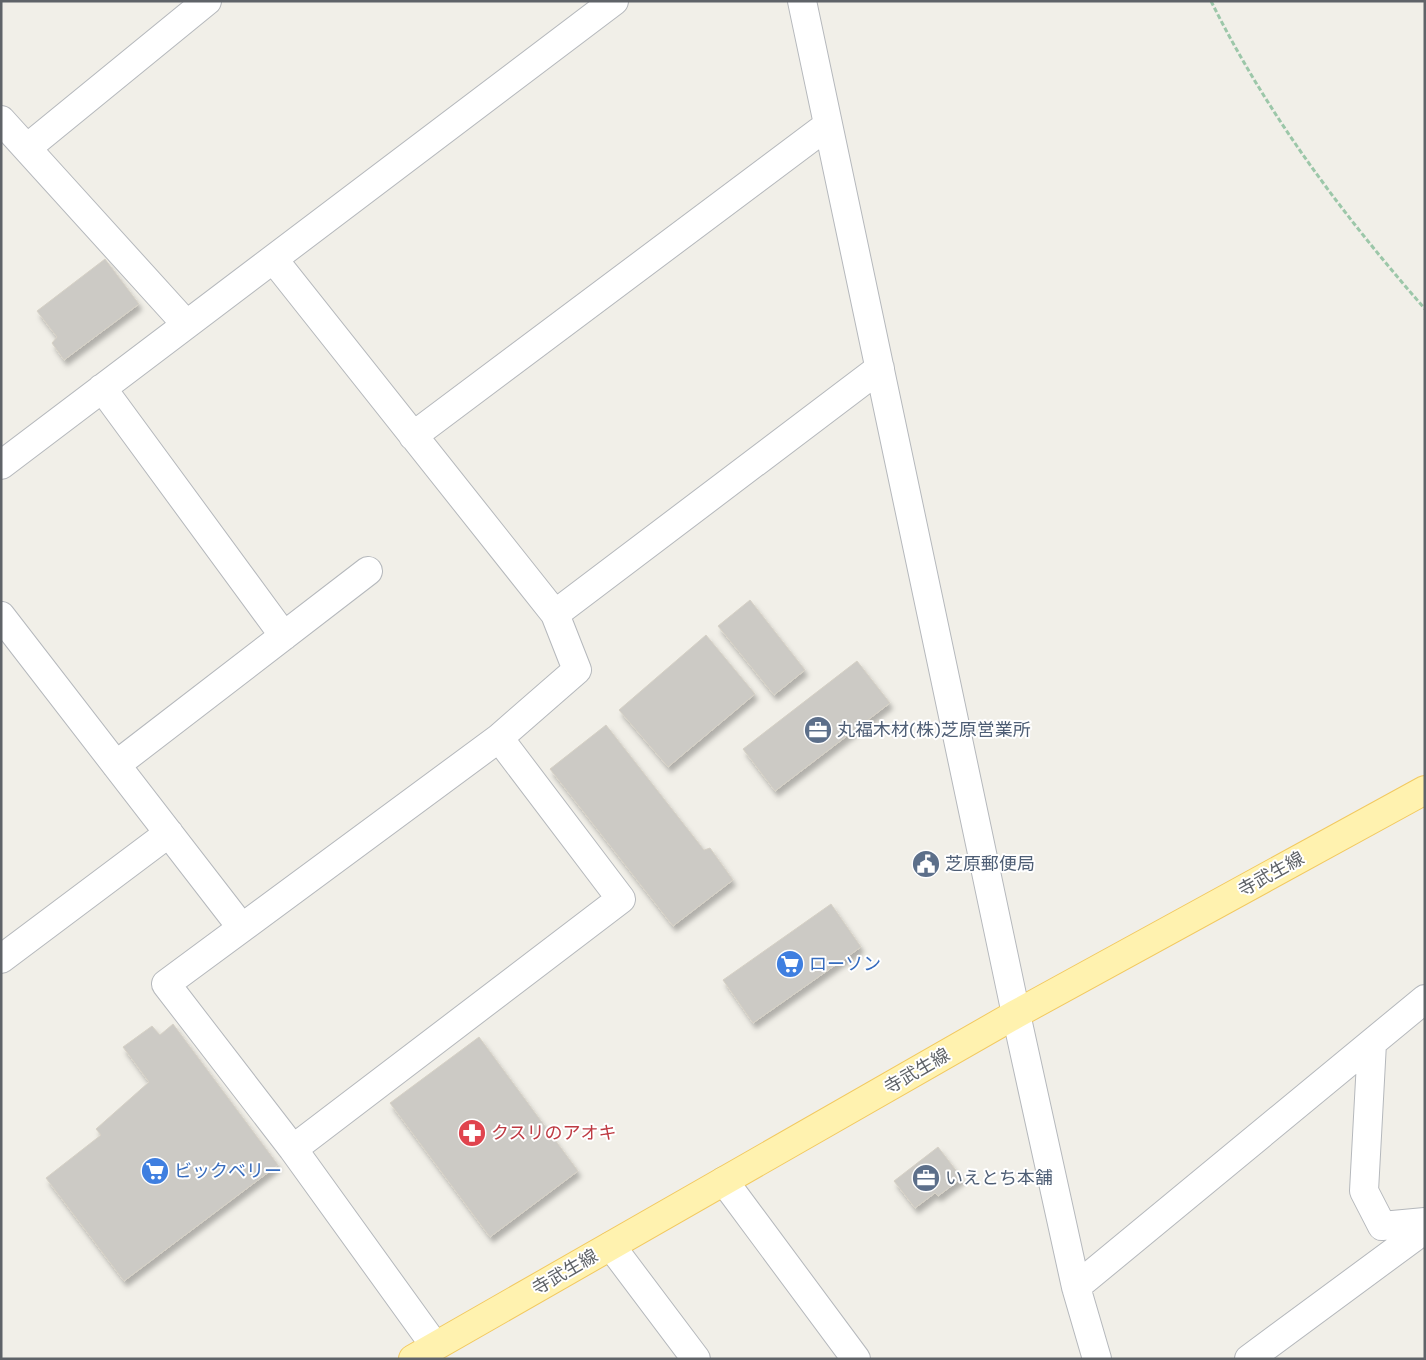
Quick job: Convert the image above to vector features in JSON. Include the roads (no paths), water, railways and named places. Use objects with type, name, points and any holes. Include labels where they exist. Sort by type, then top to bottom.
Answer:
[{"type":"main road","name":"寺武生線","points":[[424,1353],[1016,1014],[1425,790]]},
{"type":"street","points":[[27,148],[207,1]]},
{"type":"street","points":[[1,465],[614,1]]},
{"type":"street","points":[[802,1],[1016,1014],[1076,1287],[1097,1359]]},
{"type":"street","points":[[1,120],[186,324]]},
{"type":"street","points":[[413,436],[828,124]]},
{"type":"street","points":[[274,260],[555,614],[577,670],[499,738],[166,984],[293,1148],[424,1353]]},
{"type":"street","points":[[555,614],[880,368]]},
{"type":"street","points":[[102,388],[284,636]]},
{"type":"street","points":[[116,765],[368,571]]},
{"type":"street","points":[[1,616],[242,928]]},
{"type":"street","points":[[293,1148],[621,899],[499,738]]},
{"type":"street","points":[[1,959],[169,833]]},
{"type":"street","points":[[1076,1287],[1425,999]]},
{"type":"street","points":[[1372,1043],[1364,1191],[1382,1226],[1425,1222]]},
{"type":"street","points":[[724,1181],[856,1359]]},
{"type":"street","points":[[1249,1359],[1425,1228]]},
{"type":"street","points":[[611,1246],[696,1359]]},
{"type":"place","name":"丸福木材(株)芝原営業所","points":[[818,730]]},
{"type":"place","name":"芝原郵便局","points":[[926,864]]},
{"type":"place","name":"ローソン","points":[[790,964]]},
{"type":"place","name":"クスリのアオキ","points":[[472,1133]]},
{"type":"place","name":"ビックベリー","points":[[155,1171]]},
{"type":"place","name":"いえとち本舗","points":[[926,1178]]}]
